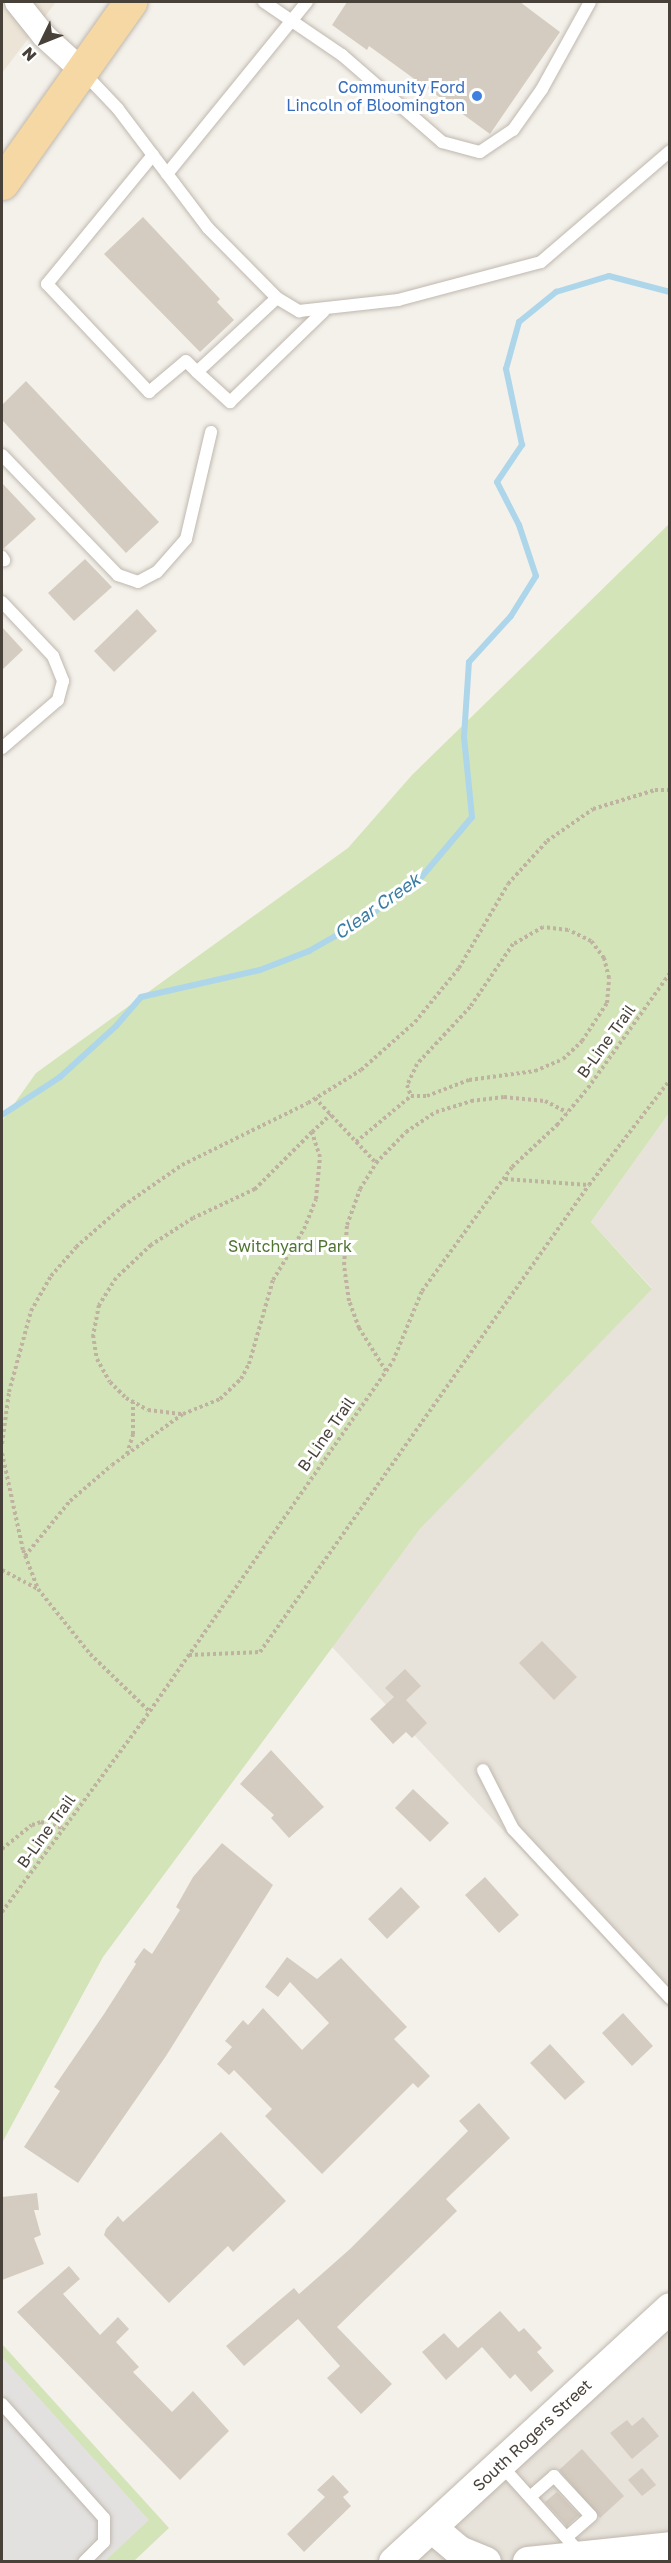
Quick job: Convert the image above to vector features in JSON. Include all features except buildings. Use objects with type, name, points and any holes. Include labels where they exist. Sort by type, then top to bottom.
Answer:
[{"type":"main road","points":[[2,183],[79,68],[129,2]]},
{"type":"street","points":[[17,2],[44,36],[79,68]]},
{"type":"street","name":"South Rogers Street","points":[[394,2562],[669,2308]]},
{"type":"street","points":[[432,2528],[459,2551],[486,2562]]},
{"type":"street","points":[[528,2562],[574,2545],[633,2556],[669,2547]]},
{"type":"lane","points":[[264,2],[342,56],[442,142],[480,152],[513,130],[542,89],[590,2]]},
{"type":"lane","points":[[167,174],[307,2]]},
{"type":"lane","points":[[79,68],[118,109],[208,228],[277,298],[299,311],[324,311],[398,300],[542,262],[669,151]]},
{"type":"lane","points":[[153,155],[47,284],[149,392],[186,361],[230,402],[324,311]]},
{"type":"lane","points":[[197,372],[277,298]]},
{"type":"lane","points":[[2,455],[118,576],[138,582],[157,572],[186,539],[211,432]]},
{"type":"lane","points":[[2,602],[53,656],[63,681],[58,700],[2,748]]},
{"type":"lane","points":[[483,1770],[513,1829],[669,1998]]},
{"type":"lane","points":[[2,2404],[104,2518],[104,2542],[84,2562]]},
{"type":"lane","points":[[500,2464],[530,2497],[574,2545],[591,2516],[554,2475],[530,2497]]},
{"type":"path","points":[[2,1444],[9,1392],[31,1311],[51,1276],[76,1248],[123,1206],[182,1165],[315,1098],[361,1070],[415,1022],[459,968],[508,884],[547,841],[593,809],[655,790],[669,790]]},
{"type":"path","points":[[356,1142],[411,1096],[427,1096],[470,1080],[536,1071],[563,1059],[582,1041],[607,1003],[609,978],[604,958],[591,942],[568,930],[543,927],[513,944],[470,1007],[417,1064],[408,1085],[411,1096]]},
{"type":"path","name":"B-Line Trail","points":[[2,1912],[149,1711],[386,1371],[402,1345],[422,1291],[512,1167],[567,1112],[669,973]]},
{"type":"path","points":[[188,1655],[260,1652],[503,1306],[669,1080]]},
{"type":"path","points":[[386,1371],[359,1328],[349,1301],[344,1265],[348,1226],[360,1189],[376,1163],[406,1132],[436,1112],[471,1101],[504,1097],[545,1101],[567,1112]]},
{"type":"path","points":[[315,1098],[376,1163]]},
{"type":"path","points":[[183,1414],[148,1410],[133,1402],[110,1382],[97,1359],[93,1335],[99,1305],[116,1278],[151,1245],[193,1218],[255,1189],[331,1114]]},
{"type":"path","points":[[25,1556],[70,1501],[126,1455],[183,1414],[220,1399],[241,1379],[249,1364],[273,1280],[304,1229],[316,1199],[320,1156],[312,1132]]},
{"type":"path","points":[[505,1179],[590,1185]]},
{"type":"path","points":[[126,1455],[133,1434],[133,1402]]},
{"type":"path","points":[[2,1453],[25,1556],[38,1589],[90,1654],[149,1711]]},
{"type":"path","points":[[2,1570],[38,1589]]},
{"type":"path","points":[[2,1849],[32,1825],[41,1822],[63,1828]]},
{"type":"shaded area","points":[[2,2],[56,2],[2,73]]},
{"type":"shaded area","points":[[669,1113],[669,2008],[332,1647],[420,1529],[652,1288],[591,1222]]},
{"type":"shaded area","points":[[669,2305],[669,2561],[391,2561]]},
{"type":"shaded area","points":[[2,2357],[149,2520],[105,2561],[2,2561]]},
{"type":"green space","name":"Switchyard Park","points":[[669,524],[669,1113],[591,1222],[652,1289],[420,1529],[103,1957],[2,2143],[2,1121],[36,1073],[348,848],[412,775]]},
{"type":"green space","points":[[2,2344],[169,2528],[134,2561],[2,2561]]},
{"type":"waterway","name":"Clear Creek","points":[[2,1115],[60,1077],[116,1026],[141,997],[260,970],[309,951],[360,922],[419,880],[472,817],[464,737],[469,662],[511,616],[536,576],[519,525],[497,482],[522,445],[506,369],[519,322],[556,292],[609,276],[670,292]]},
{"type":"place","name":"Community Ford Lincoln of Bloomington","points":[[477,96]]}]
